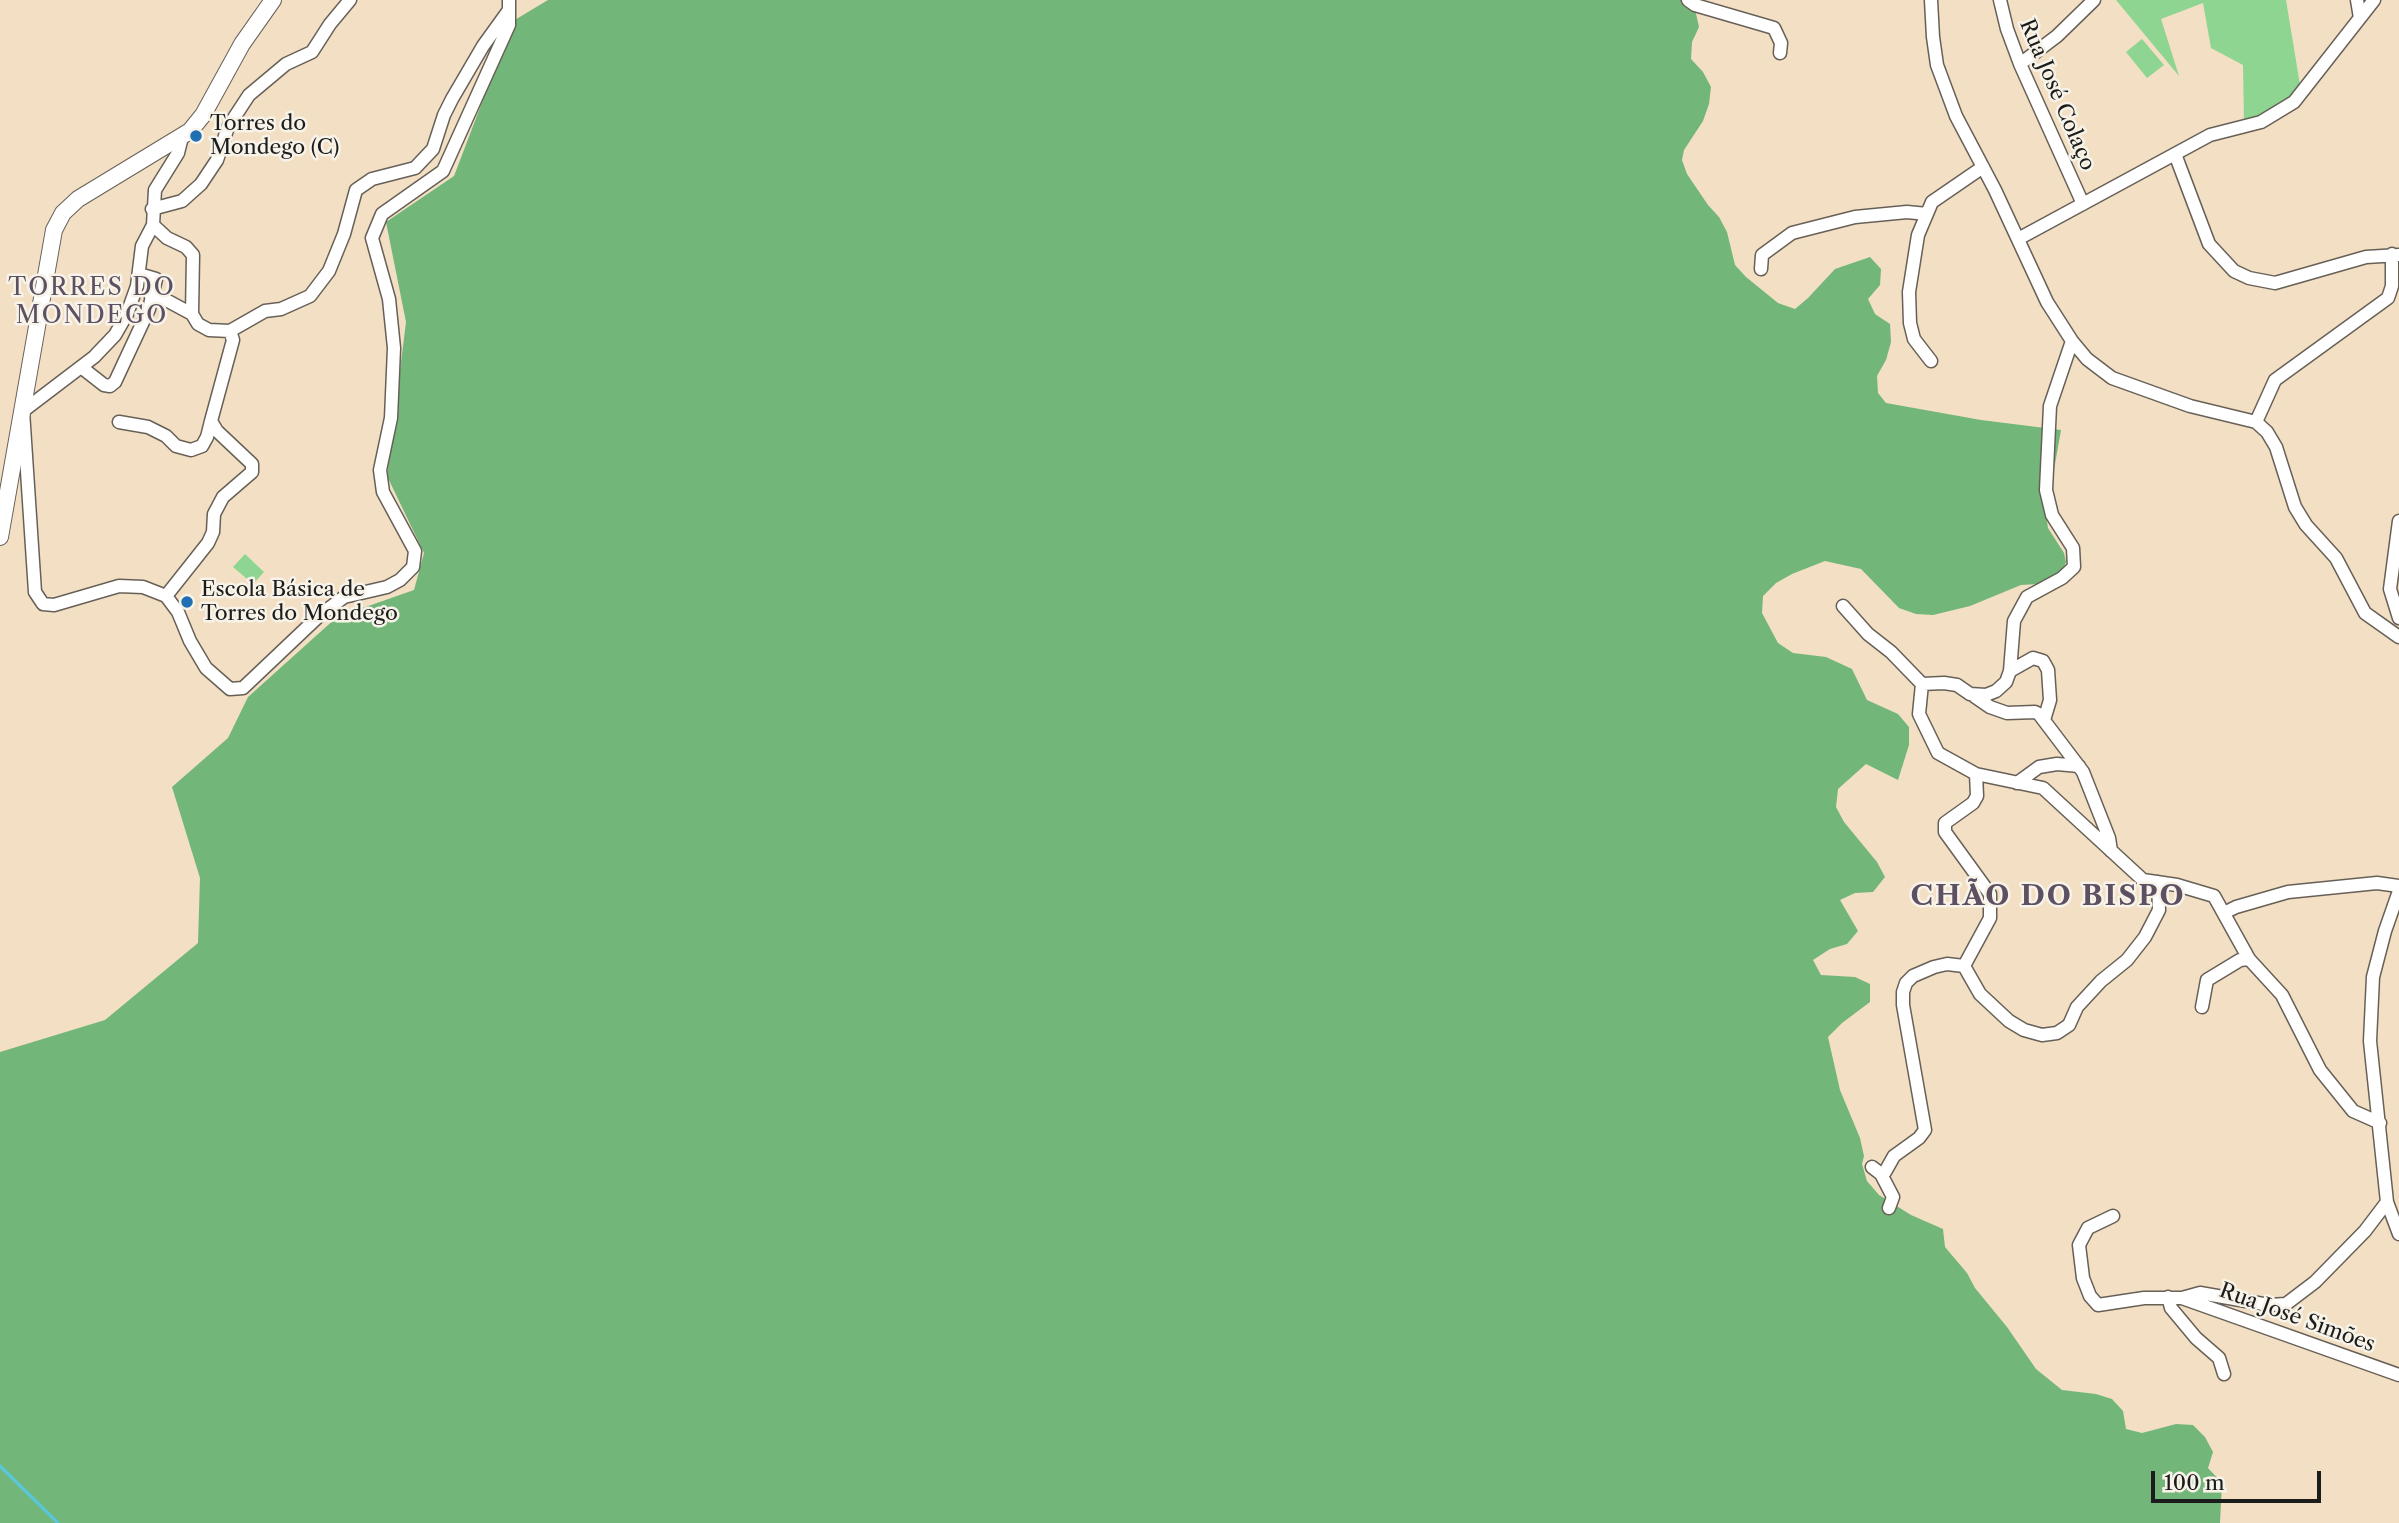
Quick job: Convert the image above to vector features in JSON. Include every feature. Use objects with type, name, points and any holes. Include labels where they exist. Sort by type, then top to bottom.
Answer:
[{"type":"main road","points":[[0,537],[50,243],[63,214],[78,199],[182,137],[203,115],[242,44],[273,0]]},
{"type":"street","points":[[152,209],[182,201],[201,184],[217,160],[228,127],[249,95],[286,64],[312,52],[350,0]]},
{"type":"street","points":[[1688,0],[1695,5],[1774,28],[1781,43],[1780,53]]},
{"type":"street","points":[[1931,0],[1937,65],[1956,116],[2047,302],[2072,341],[2087,359],[2112,378],[2189,406],[2256,422],[2267,432],[2276,447],[2295,507],[2306,525],[2336,558],[2365,613],[2399,638]]},
{"type":"street","name":"Rua José Colaço","points":[[2000,0],[2020,64],[2082,204]]},
{"type":"street","points":[[2020,64],[2057,36],[2094,0]]},
{"type":"street","points":[[2357,0],[2360,18]]},
{"type":"street","points":[[2018,239],[2210,135],[2261,122],[2294,102],[2374,0]]},
{"type":"street","points":[[182,137],[178,153],[155,190],[153,225],[142,246],[139,274],[129,308],[118,331],[106,346],[23,411],[35,592],[43,604],[54,605],[119,586],[144,587],[166,596],[206,668],[230,690],[243,688],[319,616],[344,597],[387,587],[400,580],[413,567],[415,551],[383,492],[380,470],[391,418],[394,348],[390,299],[372,238],[382,214],[443,171],[509,25],[509,5]]},
{"type":"street","points":[[151,296],[166,300],[192,314],[198,324],[209,330],[230,331],[265,311],[281,309],[310,296],[329,271],[344,234],[356,190],[372,179],[415,168],[433,149],[452,99],[509,5]]},
{"type":"street","points":[[2175,154],[2209,244],[2234,271],[2249,278],[2275,283],[2366,257],[2396,255],[2388,298],[2275,380],[2256,422]]},
{"type":"street","points":[[1931,360],[1914,339],[1910,323],[1909,292],[1918,235],[1932,202],[1983,167]]},
{"type":"street","points":[[1761,269],[1762,255],[1792,233],[1856,217],[1908,212],[1927,214]]},
{"type":"street","points":[[153,225],[167,238],[186,247],[193,255],[192,314]]},
{"type":"street","points":[[81,367],[104,385],[114,383],[149,309],[156,279],[139,274]]},
{"type":"street","points":[[119,422],[148,427],[166,436],[176,446],[191,450],[202,446],[207,437],[233,340],[230,331]]},
{"type":"street","points":[[1970,694],[1986,695],[2006,682],[2010,671],[2014,621],[2027,597],[2062,578],[2074,567],[2073,548],[2052,515],[2046,490],[2050,406],[2072,341]]},
{"type":"street","points":[[166,596],[208,543],[213,531],[214,514],[223,497],[244,482],[252,472],[252,464],[217,431],[211,421]]},
{"type":"street","points":[[2399,521],[2390,589],[2399,618]]},
{"type":"street","points":[[1843,606],[1868,634],[1891,652],[1922,684],[1957,685],[1993,708],[2018,714],[2035,712],[2044,720],[2056,740],[2079,766],[2109,838],[2111,851]]},
{"type":"street","points":[[2010,671],[2033,658],[2043,661],[2048,670],[2050,700],[2044,720]]},
{"type":"street","points":[[1922,684],[1919,714],[1938,753],[1976,774],[2043,788],[2143,880],[2214,896],[2249,959],[2282,995],[2320,1070],[2353,1111],[2381,1123]]},
{"type":"street","points":[[2017,783],[2039,767],[2057,764],[2079,766]]},
{"type":"street","points":[[1964,966],[1990,918],[1990,894],[1945,832],[1945,823],[1973,803],[1978,796],[1976,774]]},
{"type":"street","points":[[1964,966],[1980,994],[2009,1021],[2024,1030],[2042,1035],[2057,1033],[2069,1025],[2077,1007],[2101,981],[2127,960],[2145,937],[2160,910],[2158,882]]},
{"type":"street","points":[[2224,913],[2288,892],[2377,883],[2399,886]]},
{"type":"street","points":[[2399,891],[2373,977],[2370,1041],[2381,1123],[2387,1202],[2399,1234]]},
{"type":"street","points":[[2202,1007],[2207,980],[2240,960],[2249,959]]},
{"type":"street","points":[[1889,1208],[1893,1197],[1876,1170],[1885,1172],[1895,1156],[1919,1138],[1925,1130],[1903,992],[1913,976],[1934,967],[1947,964],[1964,966]]},
{"type":"street","points":[[2113,1216],[2088,1228],[2079,1245],[2083,1279],[2090,1296],[2098,1305],[2144,1298],[2182,1298],[2200,1293],[2269,1305],[2286,1304],[2315,1282],[2365,1231],[2387,1202]]},
{"type":"street","points":[[2168,1297],[2171,1308],[2218,1358],[2224,1374]]},
{"type":"street","name":"Rua José Simões","points":[[2182,1298],[2399,1375]]},
{"type":"green space","points":[[548,0],[1693,0],[1699,27],[1692,42],[1691,59],[1703,72],[1711,87],[1703,121],[1684,150],[1682,160],[1687,174],[1727,232],[1735,265],[1778,303],[1795,309],[1835,269],[1870,257],[1881,269],[1880,285],[1868,299],[1875,314],[1890,324],[1891,342],[1886,360],[1877,376],[1878,393],[1886,403],[1981,420],[2061,430],[2046,515],[2048,528],[2064,553],[2066,562],[2063,570],[2039,584],[2021,585],[1970,606],[1933,615],[1916,614],[1899,608],[1861,569],[1825,561],[1776,583],[1763,596],[1762,613],[1778,643],[1793,653],[1826,657],[1852,669],[1867,700],[1898,714],[1909,727],[1909,745],[1898,780],[1866,764],[1838,789],[1836,807],[1844,822],[1877,862],[1885,877],[1873,892],[1855,893],[1840,900],[1858,931],[1847,944],[1830,949],[1813,960],[1821,975],[1855,977],[1870,984],[1870,1002],[1828,1037],[1840,1090],[1860,1138],[1864,1156],[1862,1164],[1867,1181],[1879,1195],[1911,1215],[1943,1229],[1945,1247],[1967,1273],[1975,1288],[2007,1327],[2036,1369],[2062,1390],[2112,1399],[2123,1411],[2126,1429],[2142,1433],[2176,1424],[2193,1425],[2205,1437],[2213,1452],[2208,1468],[2222,1483],[2220,1523],[0,1523],[0,1052],[105,1020],[198,943],[200,878],[172,787],[228,738],[248,697],[337,617],[414,590],[424,553],[387,476],[406,322],[386,222],[454,176],[513,21]]},
{"type":"green space","points":[[2116,0],[2286,0],[2300,85],[2290,99],[2260,118],[2244,122],[2243,65],[2211,48],[2203,3],[2161,19],[2179,76]]},
{"type":"green space","points":[[2142,39],[2164,65],[2147,78],[2126,52]]},
{"type":"green space","points":[[245,554],[264,572],[253,584],[233,567]]},
{"type":"waterway","points":[[0,1466],[58,1523]]},
{"type":"place","name":"Torres do Mondego (C)","points":[[196,136]]},
{"type":"place","name":"Escola Básica de Torres do Mondego","points":[[187,602]]},
{"type":"district","name":"TORRES DO MONDEGO","points":[[92,302]]},
{"type":"district","name":"CHÃO DO BISPO","points":[[2048,897]]}]
